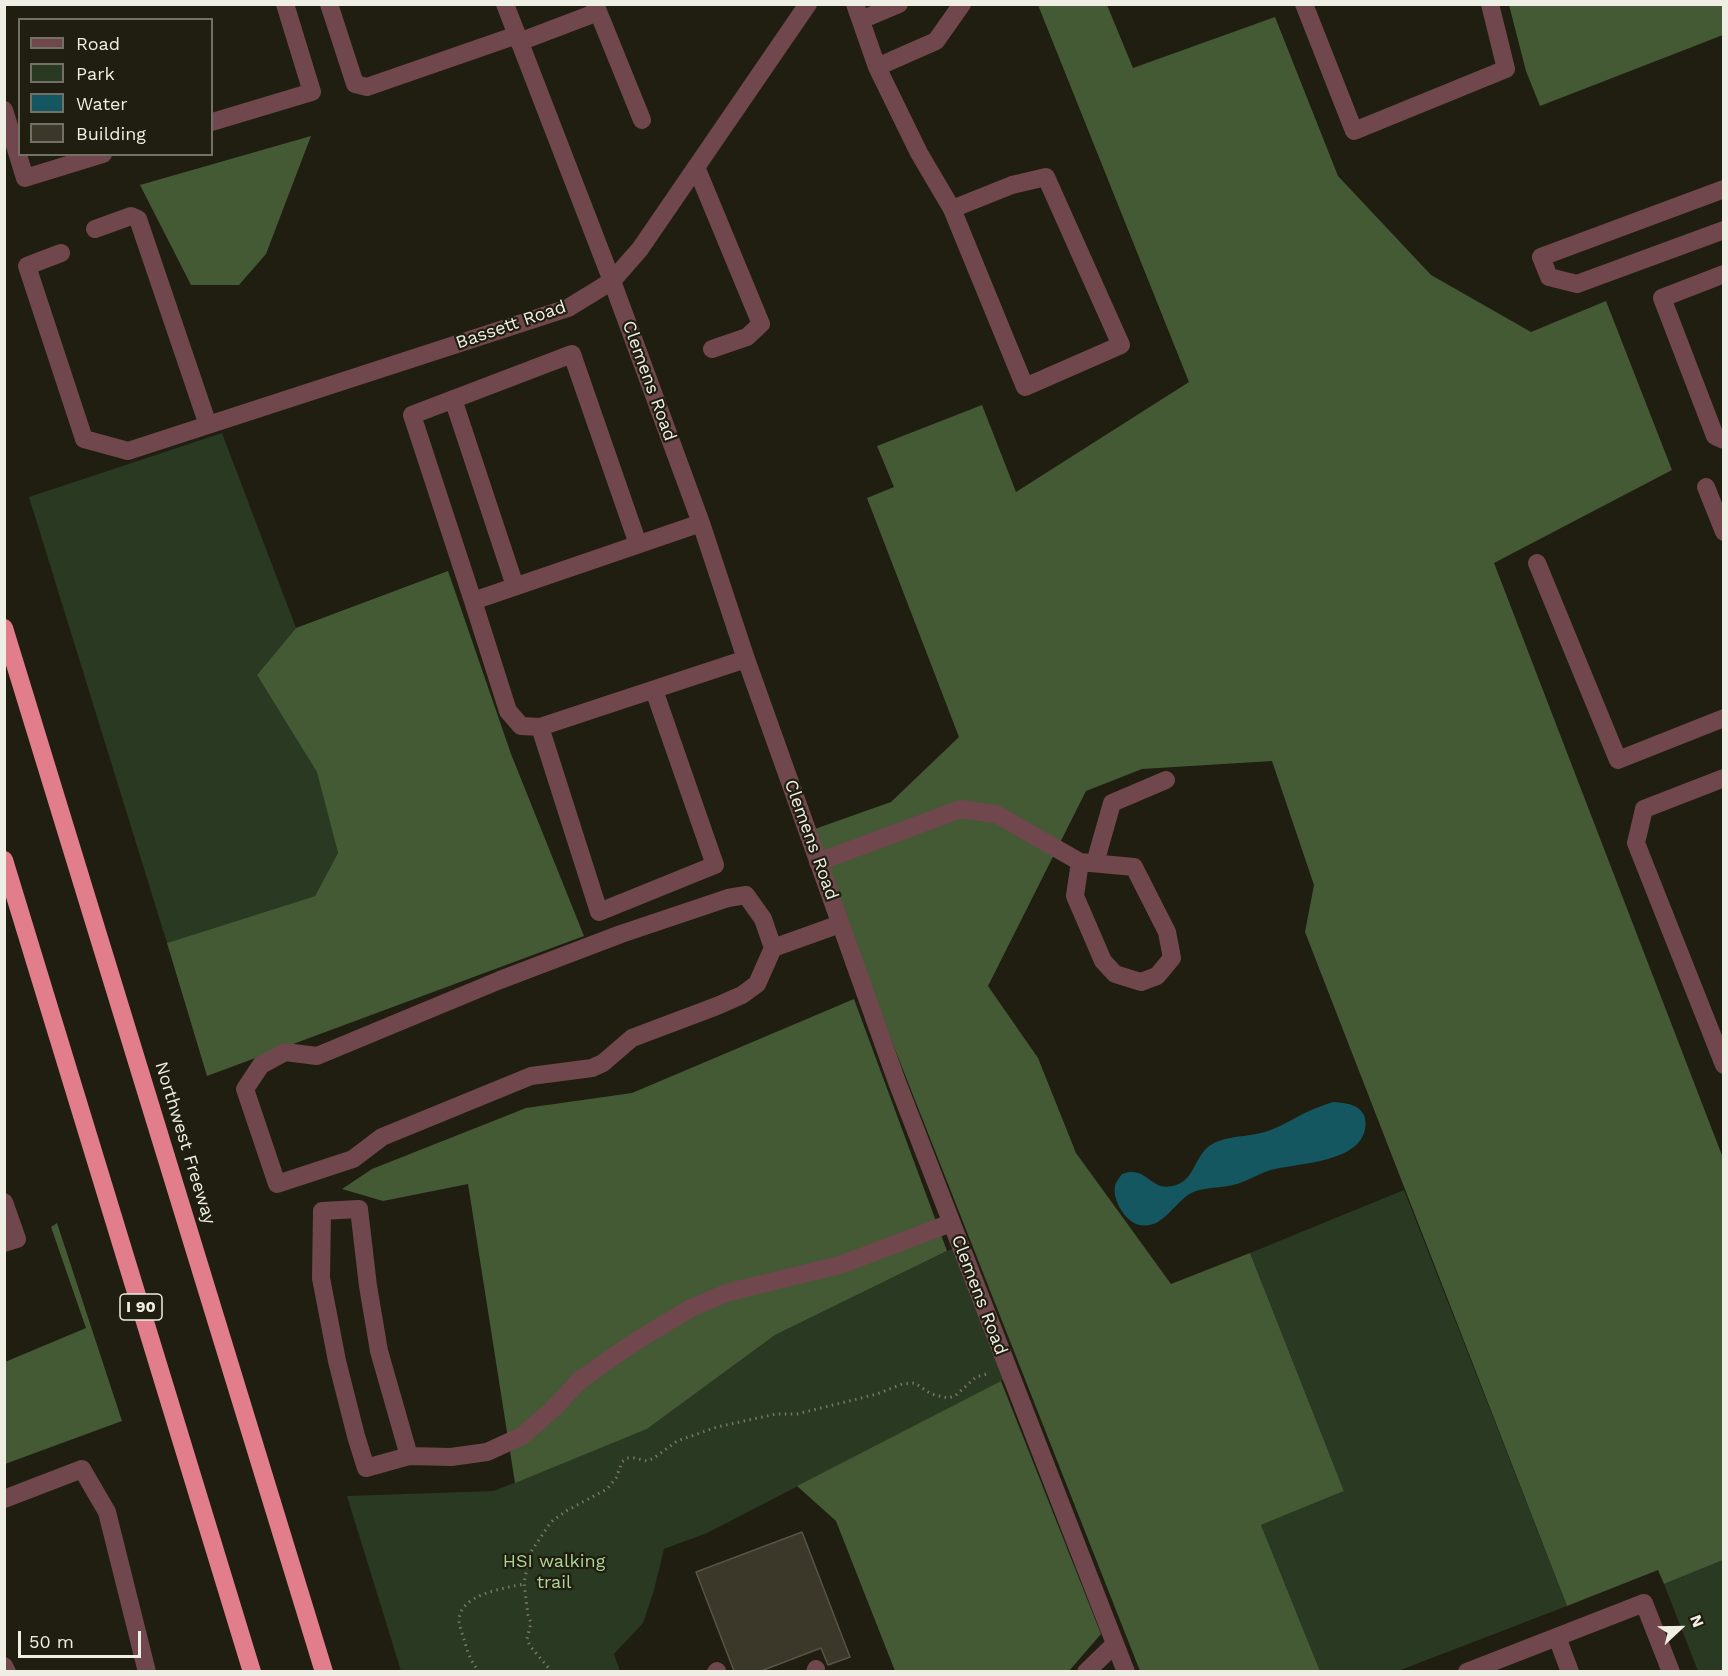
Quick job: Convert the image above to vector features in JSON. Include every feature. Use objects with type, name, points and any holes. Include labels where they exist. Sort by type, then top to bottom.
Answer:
[{"type":"highway","name":"Northwest Freeway","points":[[4,628],[324,1671]]},
{"type":"highway","name":"I 90","points":[[4,860],[252,1671]]},
{"type":"street","points":[[213,122],[312,92],[285,4]]},
{"type":"street","points":[[329,4],[355,84],[367,87],[518,38],[596,8],[642,120]]},
{"type":"street","name":"Clemens Road","points":[[505,4],[612,281],[701,523],[746,659],[897,1082],[1125,1671]]},
{"type":"street","name":"Bassett Road","points":[[61,253],[27,266],[84,439],[128,451],[568,308],[612,281],[644,243],[808,4]]},
{"type":"street","points":[[899,4],[858,12],[877,67],[919,153],[952,209],[1025,387],[1121,345],[1046,177],[1012,185],[952,209]]},
{"type":"street","points":[[877,67],[936,41],[962,4]]},
{"type":"street","points":[[1304,4],[1354,131],[1506,69],[1490,4]]},
{"type":"street","points":[[4,110],[18,153]]},
{"type":"street","points":[[19,156],[26,178],[97,156]]},
{"type":"street","points":[[696,167],[761,324],[747,337],[712,349]]},
{"type":"street","points":[[1724,189],[1541,257],[1549,277],[1577,284],[1724,230]]},
{"type":"street","points":[[95,228],[131,216],[138,219],[208,425]]},
{"type":"street","points":[[1724,274],[1662,298],[1715,436],[1724,440]]},
{"type":"street","points":[[638,544],[572,354],[412,415],[508,711],[521,726],[540,727],[746,659]]},
{"type":"street","points":[[453,399],[515,586]]},
{"type":"street","points":[[1706,487],[1724,532]]},
{"type":"street","points":[[473,601],[701,523]]},
{"type":"street","points":[[1537,563],[1618,760],[1724,718]]},
{"type":"street","points":[[540,727],[599,912],[715,865],[654,690]]},
{"type":"street","points":[[1724,778],[1644,809],[1636,843],[1724,1065]]},
{"type":"street","points":[[818,862],[961,809],[996,814],[1087,863],[1134,867],[1167,932],[1172,958],[1157,976],[1141,982],[1115,974],[1103,961],[1075,896],[1087,863],[1112,804],[1166,780]]},
{"type":"street","points":[[773,948],[763,920],[746,895],[728,898],[621,934],[500,980],[317,1056],[285,1052],[261,1065],[245,1089],[277,1184],[352,1159],[382,1137],[531,1076],[591,1068],[603,1064],[632,1038],[742,995],[757,984],[773,948],[840,924]]},
{"type":"street","points":[[4,1203],[17,1239],[4,1243]]},
{"type":"street","points":[[409,1456],[379,1351],[368,1286],[359,1209],[322,1211],[321,1278],[337,1361],[366,1468],[409,1456],[451,1457],[487,1452],[522,1436],[553,1409],[580,1380],[633,1343],[691,1308],[729,1292],[840,1265],[951,1223]]},
{"type":"street","points":[[4,1499],[82,1469],[107,1512],[147,1671]]},
{"type":"street","points":[[1467,1671],[1644,1603],[1671,1671]]},
{"type":"street","points":[[1557,1637],[1570,1671]]},
{"type":"street","points":[[1086,1671],[1115,1644]]},
{"type":"street","points":[[4,1666],[7,1671]]},
{"type":"path","points":[[552,1671],[530,1646],[527,1639],[531,1623],[524,1584],[530,1553],[551,1522],[566,1511],[607,1489],[616,1478],[622,1462],[627,1458],[647,1461],[677,1441],[717,1427],[776,1414],[797,1414],[877,1394],[902,1384],[915,1383],[931,1394],[948,1398],[955,1396],[976,1377],[990,1373]]},
{"type":"path","points":[[480,1671],[469,1656],[459,1620],[464,1607],[476,1598],[496,1590],[524,1584]]},
{"type":"green space","points":[[1038,5],[1107,5],[1133,68],[1275,17],[1338,176],[1431,275],[1531,332],[1606,301],[1672,470],[1494,563],[1723,1158],[1723,1560],[1664,1584],[1658,1570],[1567,1606],[1305,932],[1314,885],[1272,761],[1142,769],[1086,791],[988,986],[1038,1058],[1076,1153],[1171,1284],[1250,1253],[1344,1491],[1261,1525],[1320,1671],[1140,1671],[885,1024],[812,830],[891,802],[959,737],[867,498],[894,487],[877,446],[982,405],[1016,492],[1189,382]]},
{"type":"green space","points":[[1509,5],[1723,5],[1723,35],[1540,106],[1526,71]]},
{"type":"green space","points":[[311,136],[266,254],[239,285],[191,285],[140,185]]},
{"type":"green space","points":[[222,433],[296,628],[257,675],[318,772],[338,853],[315,896],[167,943],[29,497]]},
{"type":"green space","points":[[448,571],[511,754],[584,936],[207,1076],[167,943],[315,896],[338,853],[317,772],[257,675],[296,628]]},
{"type":"green space","points":[[854,999],[947,1251],[775,1335],[647,1429],[515,1483],[468,1184],[383,1201],[342,1189],[372,1169],[526,1108],[632,1093]]},
{"type":"green space","points":[[1404,1190],[1567,1606],[1398,1671],[1320,1671],[1261,1525],[1344,1491],[1250,1253]]},
{"type":"green space","points":[[57,1223],[122,1421],[5,1464],[5,1362],[86,1328],[51,1227]]},
{"type":"green space","name":"HSI walking trail","points":[[960,1245],[1011,1376],[707,1533],[664,1549],[643,1623],[614,1654],[620,1671],[401,1671],[347,1496],[494,1491],[647,1429],[775,1335]]},
{"type":"green space","points":[[1001,1381],[1101,1634],[1069,1671],[895,1671],[836,1521],[797,1486]]},
{"type":"green space","points":[[1723,1560],[1723,1671],[1698,1671],[1664,1584]]},
{"type":"water","points":[[1333,1102],[1356,1107],[1362,1112],[1365,1121],[1365,1129],[1360,1140],[1341,1155],[1270,1170],[1237,1184],[1196,1191],[1182,1200],[1163,1218],[1149,1225],[1140,1225],[1130,1220],[1118,1204],[1115,1186],[1122,1174],[1138,1173],[1160,1186],[1176,1185],[1187,1178],[1203,1152],[1213,1144],[1225,1139],[1270,1130]]},
{"type":"building","points":[[802,1532],[850,1657],[828,1665],[821,1648],[761,1671],[734,1671],[696,1572]]}]
